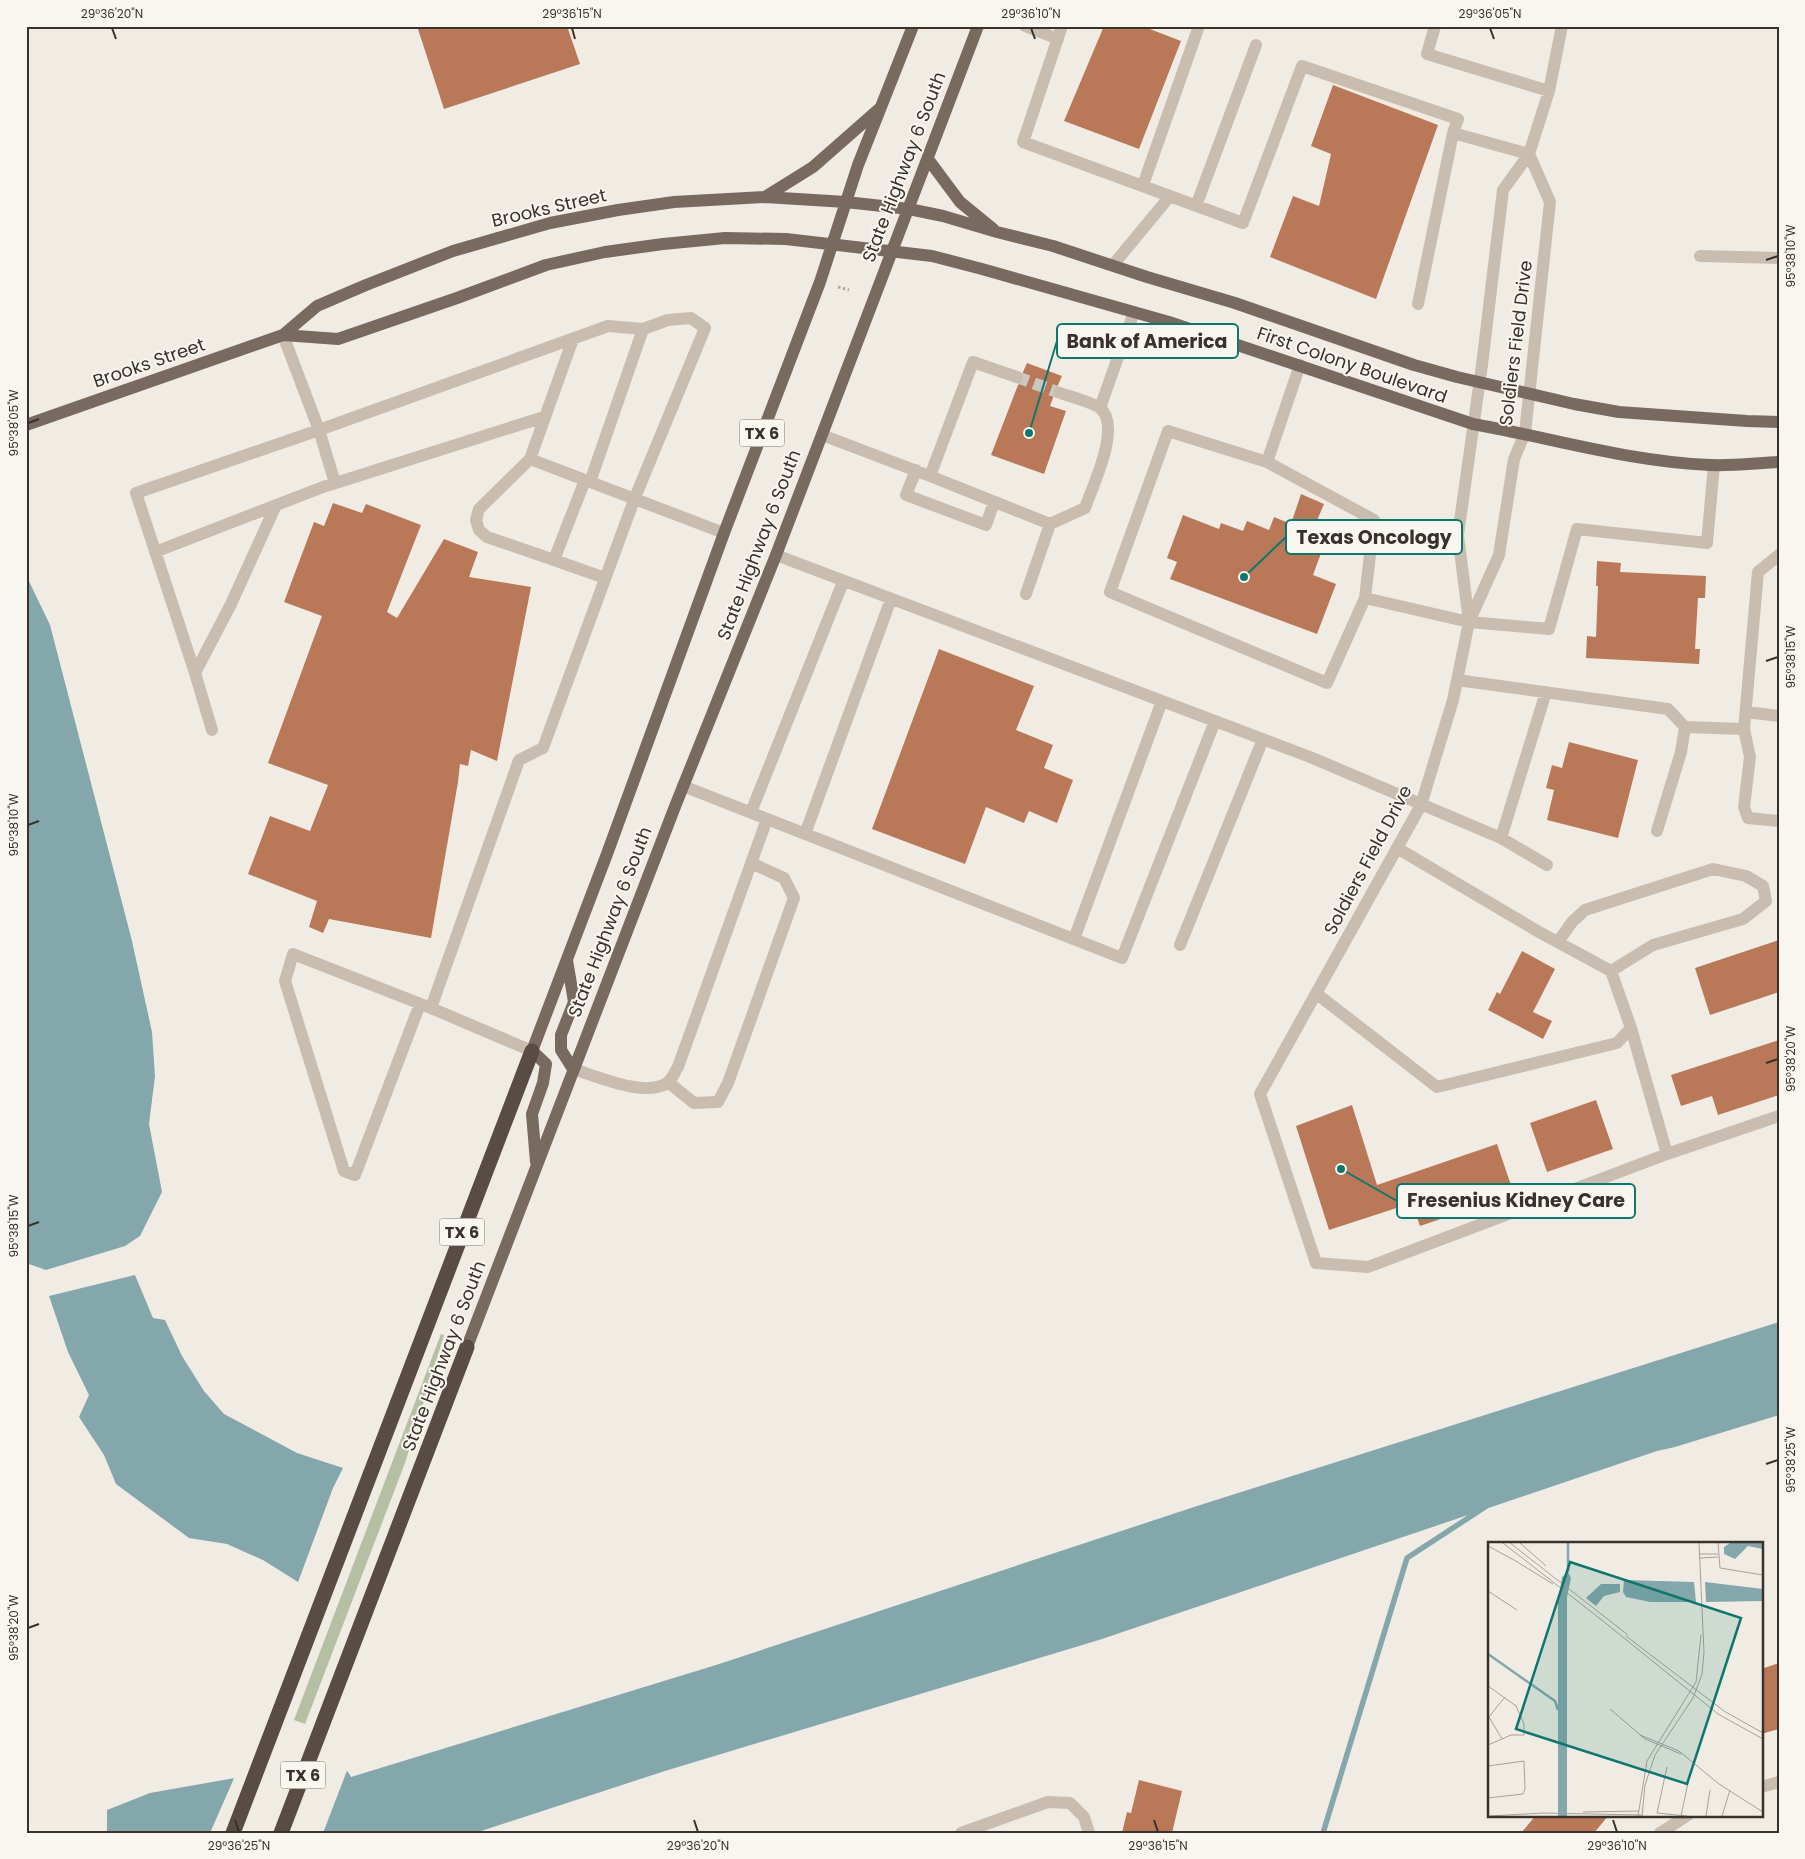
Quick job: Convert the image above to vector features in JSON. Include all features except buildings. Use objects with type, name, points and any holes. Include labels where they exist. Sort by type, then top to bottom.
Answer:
[{"type":"highway","name":"State Highway 6 South","points":[[233,1833],[532,1051]]},
{"type":"highway","name":"State Highway 6 South","points":[[282,1833],[467,1347]]},
{"type":"main road","name":"State Highway 6 South","points":[[532,1051],[607,854],[724,533],[820,282],[880,107],[913,26]]},
{"type":"main road","name":"State Highway 6 South","points":[[467,1347],[683,786],[776,555],[978,26]]},
{"type":"main road","points":[[765,197],[812,167],[880,107]]},
{"type":"main road","points":[[928,159],[960,202],[997,232]]},
{"type":"main road","name":"Brooks Street","points":[[26,425],[283,335],[317,306],[392,275],[490,239],[550,223],[674,202],[765,197],[846,202],[909,209]]},
{"type":"main road","name":"First Colony Boulevard","points":[[909,209],[943,216],[1053,246],[1235,303],[1414,365],[1479,382],[1574,404],[1619,412],[1779,422]]},
{"type":"main road","name":"Brooks Street","points":[[283,335],[338,339],[546,265],[614,250],[725,238],[779,238],[893,251]]},
{"type":"main road","name":"First Colony Boulevard","points":[[893,251],[932,256],[1169,322],[1473,424],[1524,433],[1624,456],[1714,465],[1779,462]]},
{"type":"main road","points":[[567,958],[574,1002],[561,1035],[561,1050],[574,1069]]},
{"type":"main road","points":[[532,1051],[546,1064],[543,1084],[532,1114],[536,1167]]},
{"type":"street","points":[[1025,26],[1060,32],[1023,142],[1243,223],[1302,66],[1458,120],[1453,133],[1418,304]]},
{"type":"street","points":[[1143,185],[1199,26]]},
{"type":"street","points":[[1435,26],[1427,54],[1549,91]]},
{"type":"street","name":"Soldiers Field Drive","points":[[1469,622],[1458,535],[1502,190],[1529,154],[1549,91],[1562,26]]},
{"type":"street","points":[[1196,206],[1256,45]]},
{"type":"street","points":[[1453,133],[1529,154]]},
{"type":"street","name":"Soldiers Field Drive","points":[[1529,154],[1550,202],[1530,394],[1524,433],[1514,459],[1499,555],[1469,622],[1453,700],[1421,805],[1260,1094],[1316,1263],[1368,1267],[1667,1154]]},
{"type":"street","points":[[1113,265],[1170,196]]},
{"type":"street","points":[[1700,256],[1779,258]]},
{"type":"street","points":[[1100,408],[1134,312]]},
{"type":"street","points":[[212,730],[195,672],[136,493],[319,430],[608,326],[643,329],[668,320],[692,318],[705,328],[634,500],[542,748],[519,760],[425,1006],[355,1175],[344,1171],[285,981],[293,954],[425,1006],[532,1051]]},
{"type":"street","points":[[554,560],[587,481],[643,329]]},
{"type":"street","points":[[283,335],[319,430],[335,483]]},
{"type":"street","points":[[573,338],[530,459],[486,501],[480,509],[476,520],[479,530],[487,537],[605,578]]},
{"type":"street","points":[[930,476],[973,362],[1018,377]]},
{"type":"street","points":[[1267,462],[1300,365]]},
{"type":"street","points":[[822,435],[916,470],[1050,524],[1085,508],[1109,439],[1109,423],[1100,408],[1060,393]]},
{"type":"street","points":[[155,552],[335,483],[544,417]]},
{"type":"street","points":[[1168,431],[1267,462],[1374,520],[1365,598],[1327,683],[1110,592],[1168,431]]},
{"type":"street","points":[[530,459],[724,533]]},
{"type":"street","points":[[1365,598],[1469,622],[1549,629],[1577,528],[1707,543],[1714,465]]},
{"type":"street","points":[[916,470],[906,495],[986,525],[994,502]]},
{"type":"street","points":[[195,672],[231,604],[276,505]]},
{"type":"street","points":[[1026,594],[1050,524]]},
{"type":"street","points":[[776,555],[843,582],[1310,757],[1501,838],[1547,865]]},
{"type":"street","points":[[1779,555],[1758,572],[1744,729],[1750,757],[1744,807],[1748,818],[1779,821]]},
{"type":"street","points":[[751,812],[843,582]]},
{"type":"street","points":[[805,834],[891,600]]},
{"type":"street","points":[[1458,680],[1668,709],[1685,727],[1744,729]]},
{"type":"street","points":[[1501,838],[1546,692]]},
{"type":"street","points":[[1074,938],[1162,701]]},
{"type":"street","points":[[1746,712],[1779,716]]},
{"type":"street","points":[[683,786],[1122,958],[1214,721]]},
{"type":"street","points":[[1657,831],[1681,752],[1685,727]]},
{"type":"street","points":[[1180,945],[1263,739]]},
{"type":"street","points":[[574,1069],[635,1087],[653,1088],[668,1082],[678,1066],[767,818]]},
{"type":"street","points":[[1397,848],[1611,971],[1631,1028],[1667,1154],[1779,1116]]},
{"type":"street","points":[[668,1082],[694,1103],[718,1102],[728,1084],[794,898],[784,878],[751,863]]},
{"type":"street","points":[[1558,942],[1572,922],[1585,910],[1713,869],[1746,876],[1763,886],[1766,902],[1743,919],[1653,945],[1611,971]]},
{"type":"street","points":[[1316,994],[1438,1086],[1617,1043],[1631,1028]]},
{"type":"street","points":[[1762,1787],[1779,1782]]},
{"type":"street","points":[[961,1833],[1048,1802],[1070,1803],[1084,1817],[1089,1833]]},
{"type":"street","points":[[1660,1833],[1686,1816]]},
{"type":"path","points":[[838,287],[849,290]]},
{"type":"green space","points":[[441,1334],[444,1335],[405,1463],[305,1724],[294,1720]]},
{"type":"water","points":[[26,575],[50,625],[132,941],[152,1032],[155,1076],[149,1124],[162,1192],[140,1236],[125,1246],[46,1270],[26,1263]]},
{"type":"water","points":[[135,1275],[153,1318],[165,1320],[182,1356],[204,1391],[224,1414],[297,1453],[343,1468],[333,1488],[298,1582],[263,1560],[227,1544],[189,1538],[116,1484],[104,1455],[79,1417],[89,1395],[68,1352],[49,1296]]},
{"type":"water","points":[[1779,1322],[1779,1415],[1657,1451],[1099,1640],[665,1771],[475,1833],[107,1833],[107,1810],[150,1793],[331,1761],[345,1769],[351,1777],[716,1665],[1197,1506]]},
{"type":"pier","points":[[331,1759],[343,1763],[348,1768],[323,1833],[210,1833],[235,1776]]},
{"type":"waterway","points":[[1323,1833],[1407,1558],[1485,1507]]},
{"type":"tunnel","points":[[1017,377],[1060,393]]},
{"type":"place","name":"Bank of America","points":[[1029,433]]},
{"type":"place","name":"Texas Oncology","points":[[1244,577]]},
{"type":"place","name":"Fresenius Kidney Care","points":[[1341,1169]]}]
